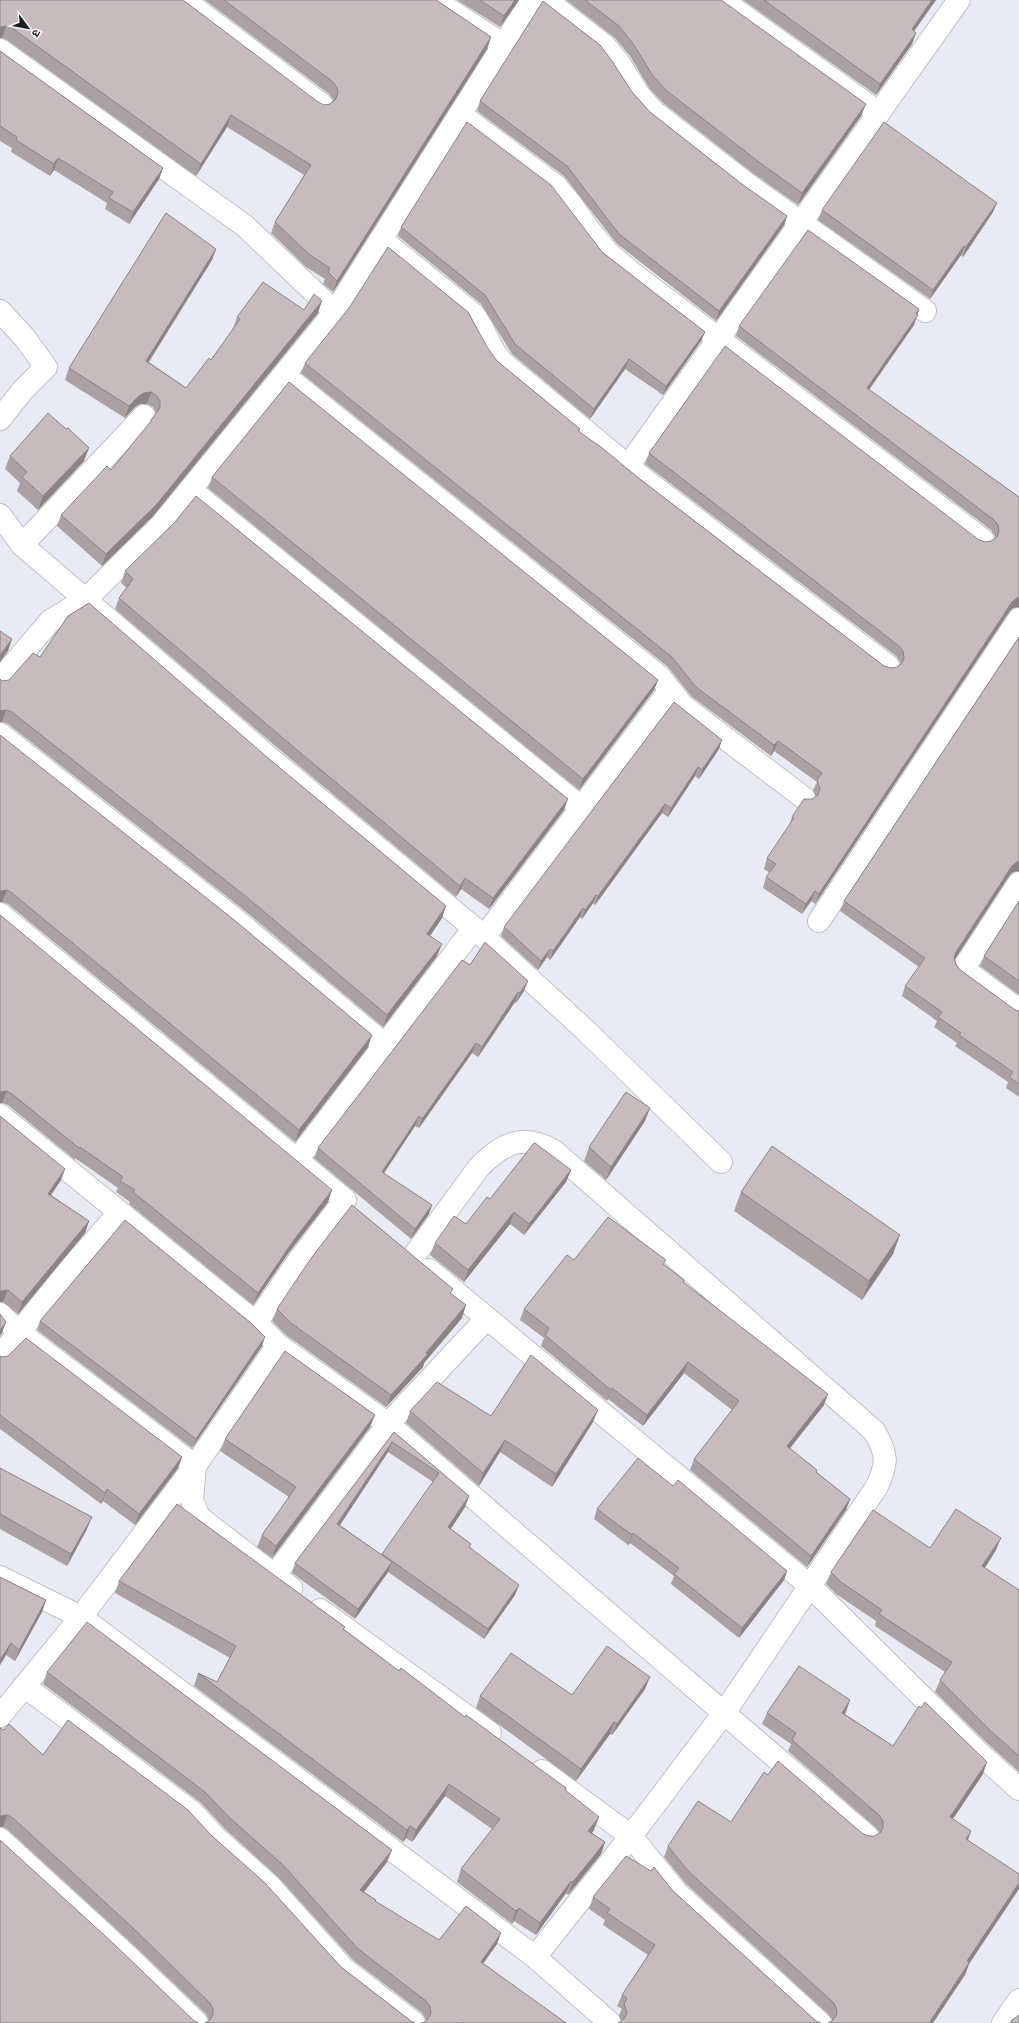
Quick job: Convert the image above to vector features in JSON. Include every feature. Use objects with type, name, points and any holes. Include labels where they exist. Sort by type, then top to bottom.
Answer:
[{"type":"street","points":[[184,0],[321,104]]},
{"type":"street","points":[[434,0],[504,45]]},
{"type":"street","points":[[0,680],[50,621],[85,600],[162,524],[335,312],[532,0]]},
{"type":"street","points":[[546,0],[605,46],[619,63],[639,95],[654,112],[747,184],[925,311]]},
{"type":"street","points":[[722,0],[879,113]]},
{"type":"street","points":[[628,466],[802,224],[959,0]]},
{"type":"street","points":[[0,50],[245,226],[335,312]]},
{"type":"street","points":[[460,114],[556,186],[607,252],[719,340],[983,540]]},
{"type":"street","points":[[381,239],[473,314],[482,327],[491,350],[503,363],[628,466],[888,666]]},
{"type":"street","points":[[0,310],[24,337],[46,367],[23,390],[0,419]]},
{"type":"street","points":[[284,375],[660,677],[683,706],[804,798]]},
{"type":"street","points":[[22,545],[144,416]]},
{"type":"street","points":[[191,490],[582,808]]},
{"type":"street","points":[[0,515],[22,545],[85,600],[272,760],[479,932],[584,1029],[721,1162]]},
{"type":"street","points":[[819,920],[1019,619]]},
{"type":"street","points":[[298,1160],[384,1044],[582,808],[670,690]]},
{"type":"street","points":[[0,734],[237,921],[384,1044]]},
{"type":"street","points":[[1019,883],[963,969],[1019,1010]]},
{"type":"street","points":[[0,914],[298,1160],[362,1215]]},
{"type":"street","points":[[0,1115],[256,1323],[278,1345],[388,1424],[867,1836]]},
{"type":"street","points":[[413,1257],[479,1167],[492,1154],[519,1141],[541,1143],[554,1151],[874,1431],[885,1454],[883,1474],[876,1488],[809,1585],[724,1713],[631,1836],[535,1958]]},
{"type":"street","points":[[256,1323],[345,1200]]},
{"type":"street","points":[[0,1356],[70,1269],[119,1213]]},
{"type":"street","points":[[396,1243],[809,1585],[978,1753],[1019,1789]]},
{"type":"street","points":[[0,1314],[19,1332],[195,1466]]},
{"type":"street","points":[[274,1576],[388,1424],[486,1318]]},
{"type":"street","points":[[0,1716],[81,1617],[195,1466],[278,1345]]},
{"type":"street","points":[[195,1466],[192,1500],[199,1517],[274,1576],[503,1743]]},
{"type":"street","points":[[0,1577],[81,1617],[535,1958],[605,2022]]},
{"type":"street","points":[[24,1686],[192,1812],[215,1837],[270,1886],[344,1969],[414,2023]]},
{"type":"street","points":[[529,1762],[631,1836],[676,1892],[820,2023]]},
{"type":"street","points":[[0,1839],[198,2023]]},
{"type":"street","points":[[1003,2023],[1019,2000]]},
{"type":"building","points":[[0,0],[183,0],[324,105],[330,104],[335,100],[338,93],[333,82],[224,0],[436,0],[491,37],[337,281],[328,272],[330,268],[310,255],[275,222],[311,165],[231,115],[201,164],[12,28],[6,26],[0,27]]},
{"type":"building","points":[[480,0],[515,0],[504,16]]},
{"type":"building","points":[[585,0],[721,0],[866,104],[802,193],[667,91],[653,76],[634,45],[619,26]]},
{"type":"building","points":[[764,0],[932,0],[912,29],[916,33],[880,84]]},
{"type":"building","points":[[543,1],[600,45],[632,92],[650,112],[743,185],[787,216],[719,311],[619,234],[567,166],[480,101]]},
{"type":"building","points":[[0,51],[163,168],[133,212],[109,198],[113,192],[58,158],[54,164],[16,140],[17,137],[0,126]]},
{"type":"building","points":[[467,122],[551,185],[602,252],[705,332],[666,386],[629,359],[594,409],[515,344],[485,295],[401,227]]},
{"type":"building","points":[[884,122],[997,203],[933,290],[822,210]]},
{"type":"building","points":[[166,213],[216,249],[146,361],[186,388],[209,358],[211,360],[240,319],[237,317],[263,282],[304,310],[314,294],[322,301],[157,504],[106,554],[61,515],[107,466],[111,470],[152,420],[160,408],[160,401],[157,396],[151,392],[144,393],[129,406],[69,368]]},
{"type":"building","points":[[808,230],[919,309],[916,314],[918,315],[867,388],[1019,497],[1019,597],[1012,602],[819,894],[815,891],[806,904],[766,877],[776,864],[767,858],[794,818],[792,817],[804,799],[812,799],[818,795],[820,789],[817,780],[822,773],[778,741],[774,745],[696,687],[672,657],[305,363],[349,308],[388,247],[468,312],[487,347],[497,361],[580,429],[578,431],[601,447],[641,480],[884,666],[891,668],[897,667],[902,663],[904,658],[903,651],[899,646],[649,453],[725,346],[979,540],[985,542],[991,541],[997,537],[999,531],[998,525],[994,520],[739,326]]},
{"type":"building","points":[[289,382],[658,680],[583,779],[212,477]]},
{"type":"building","points":[[48,413],[66,429],[68,428],[89,448],[43,496],[22,477],[27,472],[10,456]]},
{"type":"building","points":[[196,496],[568,799],[493,898],[465,878],[460,886],[284,739],[119,598],[133,579],[125,571],[175,522]]},
{"type":"building","points":[[89,603],[268,758],[446,906],[427,934],[442,944],[387,1015],[249,899],[12,712],[6,710],[0,711],[0,679],[2,681],[9,680],[33,653],[40,657],[68,616]]},
{"type":"building","points":[[0,631],[12,639],[0,655]]},
{"type":"building","points":[[1019,637],[1019,861],[1012,866],[956,952],[954,958],[959,969],[1015,1010],[1019,1011],[1019,1084],[1009,1077],[1013,1072],[959,1035],[961,1033],[938,1017],[942,1012],[905,986],[925,958],[844,901]]},
{"type":"building","points":[[674,702],[722,740],[702,770],[698,767],[671,808],[665,804],[598,896],[596,895],[585,910],[583,908],[553,951],[550,949],[541,961],[504,927]]},
{"type":"building","points":[[0,735],[233,919],[372,1035],[299,1130],[12,893],[7,890],[0,891]]},
{"type":"building","points":[[1019,901],[1019,981],[984,956]]},
{"type":"building","points":[[0,915],[332,1190],[291,1244],[258,1293],[133,1192],[135,1190],[120,1181],[123,1177],[80,1147],[79,1148],[12,1094],[7,1091],[0,1092]]},
{"type":"building","points":[[485,942],[528,981],[520,993],[518,992],[482,1047],[476,1043],[422,1119],[419,1116],[382,1172],[432,1205],[415,1229],[318,1148],[462,960],[470,965]]},
{"type":"building","points":[[626,1092],[650,1108],[611,1167],[589,1147]]},
{"type":"building","points":[[0,1116],[65,1169],[48,1194],[89,1221],[22,1302],[8,1290],[0,1291]]},
{"type":"building","points":[[534,1143],[571,1170],[529,1224],[514,1212],[468,1270],[435,1243],[454,1216],[466,1224],[487,1197],[490,1199]]},
{"type":"building","points":[[772,1146],[900,1235],[869,1281],[741,1192]]},
{"type":"building","points":[[352,1205],[453,1289],[450,1293],[466,1305],[426,1353],[428,1354],[391,1395],[291,1323],[277,1309],[312,1257]]},
{"type":"building","points":[[608,1217],[666,1260],[663,1264],[684,1280],[683,1282],[828,1394],[787,1446],[817,1470],[816,1472],[850,1499],[811,1556],[694,1459],[739,1401],[688,1362],[647,1415],[612,1388],[611,1390],[545,1335],[549,1328],[524,1309],[567,1255],[574,1260]]},
{"type":"building","points":[[125,1220],[251,1323],[265,1337],[196,1439],[40,1321]]},
{"type":"building","points":[[0,1314],[6,1322],[0,1330]]},
{"type":"building","points":[[26,1338],[182,1457],[139,1514],[107,1489],[105,1493],[0,1415],[0,1356],[8,1356]]},
{"type":"building","points":[[285,1351],[375,1415],[276,1546],[262,1535],[296,1487],[225,1439]]},
{"type":"building","points":[[531,1355],[598,1410],[556,1474],[505,1440],[483,1473],[410,1411],[437,1382],[491,1416]]},
{"type":"building","points":[[394,1432],[469,1496],[448,1527],[471,1544],[469,1547],[519,1585],[488,1629],[382,1554],[439,1473],[392,1442],[337,1524],[392,1562],[358,1609],[295,1563]]},
{"type":"building","points":[[638,1458],[673,1486],[678,1480],[787,1571],[742,1628],[674,1574],[679,1568],[633,1533],[632,1535],[597,1509]]},
{"type":"building","points":[[0,1468],[92,1517],[71,1554],[0,1514]]},
{"type":"building","points":[[177,1504],[345,1627],[343,1629],[399,1671],[401,1668],[465,1717],[466,1715],[566,1788],[565,1790],[599,1817],[588,1831],[605,1842],[573,1882],[571,1881],[540,1923],[519,1908],[516,1911],[461,1869],[500,1819],[449,1784],[416,1830],[410,1826],[407,1830],[198,1673],[217,1682],[236,1646],[119,1581]]},
{"type":"building","points":[[956,1509],[1001,1538],[982,1566],[1019,1590],[1019,1756],[992,1732],[940,1680],[952,1662],[879,1614],[882,1610],[841,1582],[831,1572],[873,1510],[930,1548]]},
{"type":"building","points":[[0,1577],[46,1600],[19,1650],[11,1643],[0,1660]]},
{"type":"building","points":[[87,1622],[392,1850],[360,1890],[376,1900],[375,1901],[439,1940],[466,1906],[501,1933],[481,1962],[566,2023],[423,2023],[428,2019],[431,2013],[430,2006],[426,2001],[357,1948],[284,1866],[228,1816],[205,1792],[47,1672]]},
{"type":"building","points":[[607,1646],[650,1677],[617,1724],[614,1722],[581,1769],[480,1696],[511,1653],[572,1695]]},
{"type":"building","points":[[799,1666],[850,1700],[842,1713],[893,1746],[919,1706],[921,1708],[925,1702],[987,1762],[950,1817],[971,1831],[966,1839],[1019,1874],[1019,1883],[967,1961],[969,1963],[929,2023],[828,2023],[833,2020],[837,2014],[836,2007],[833,2002],[689,1872],[668,1846],[698,1801],[731,1822],[764,1772],[768,1775],[778,1761],[863,1834],[875,1836],[881,1832],[883,1821],[879,1815],[792,1740],[796,1733],[767,1713]]},
{"type":"building","points":[[68,1720],[188,1810],[211,1835],[265,1883],[341,1967],[415,2023],[205,2023],[210,2020],[213,2014],[213,2008],[210,2003],[132,1927],[13,1818],[7,1815],[0,1816],[0,1728],[4,1730],[9,1724],[43,1755]]},
{"type":"building","points":[[0,1840],[115,1945],[193,2020],[198,2023],[0,2023]]},
{"type":"building","points":[[626,1856],[651,1871],[654,1867],[672,1890],[816,2021],[821,2023],[618,2023],[624,2019],[627,2013],[624,2004],[627,1998],[622,1995],[655,1945],[607,1913],[610,1909],[593,1897]]},
{"type":"building","points":[[1019,2015],[1019,2023],[1010,2023],[1012,2020]]}]
